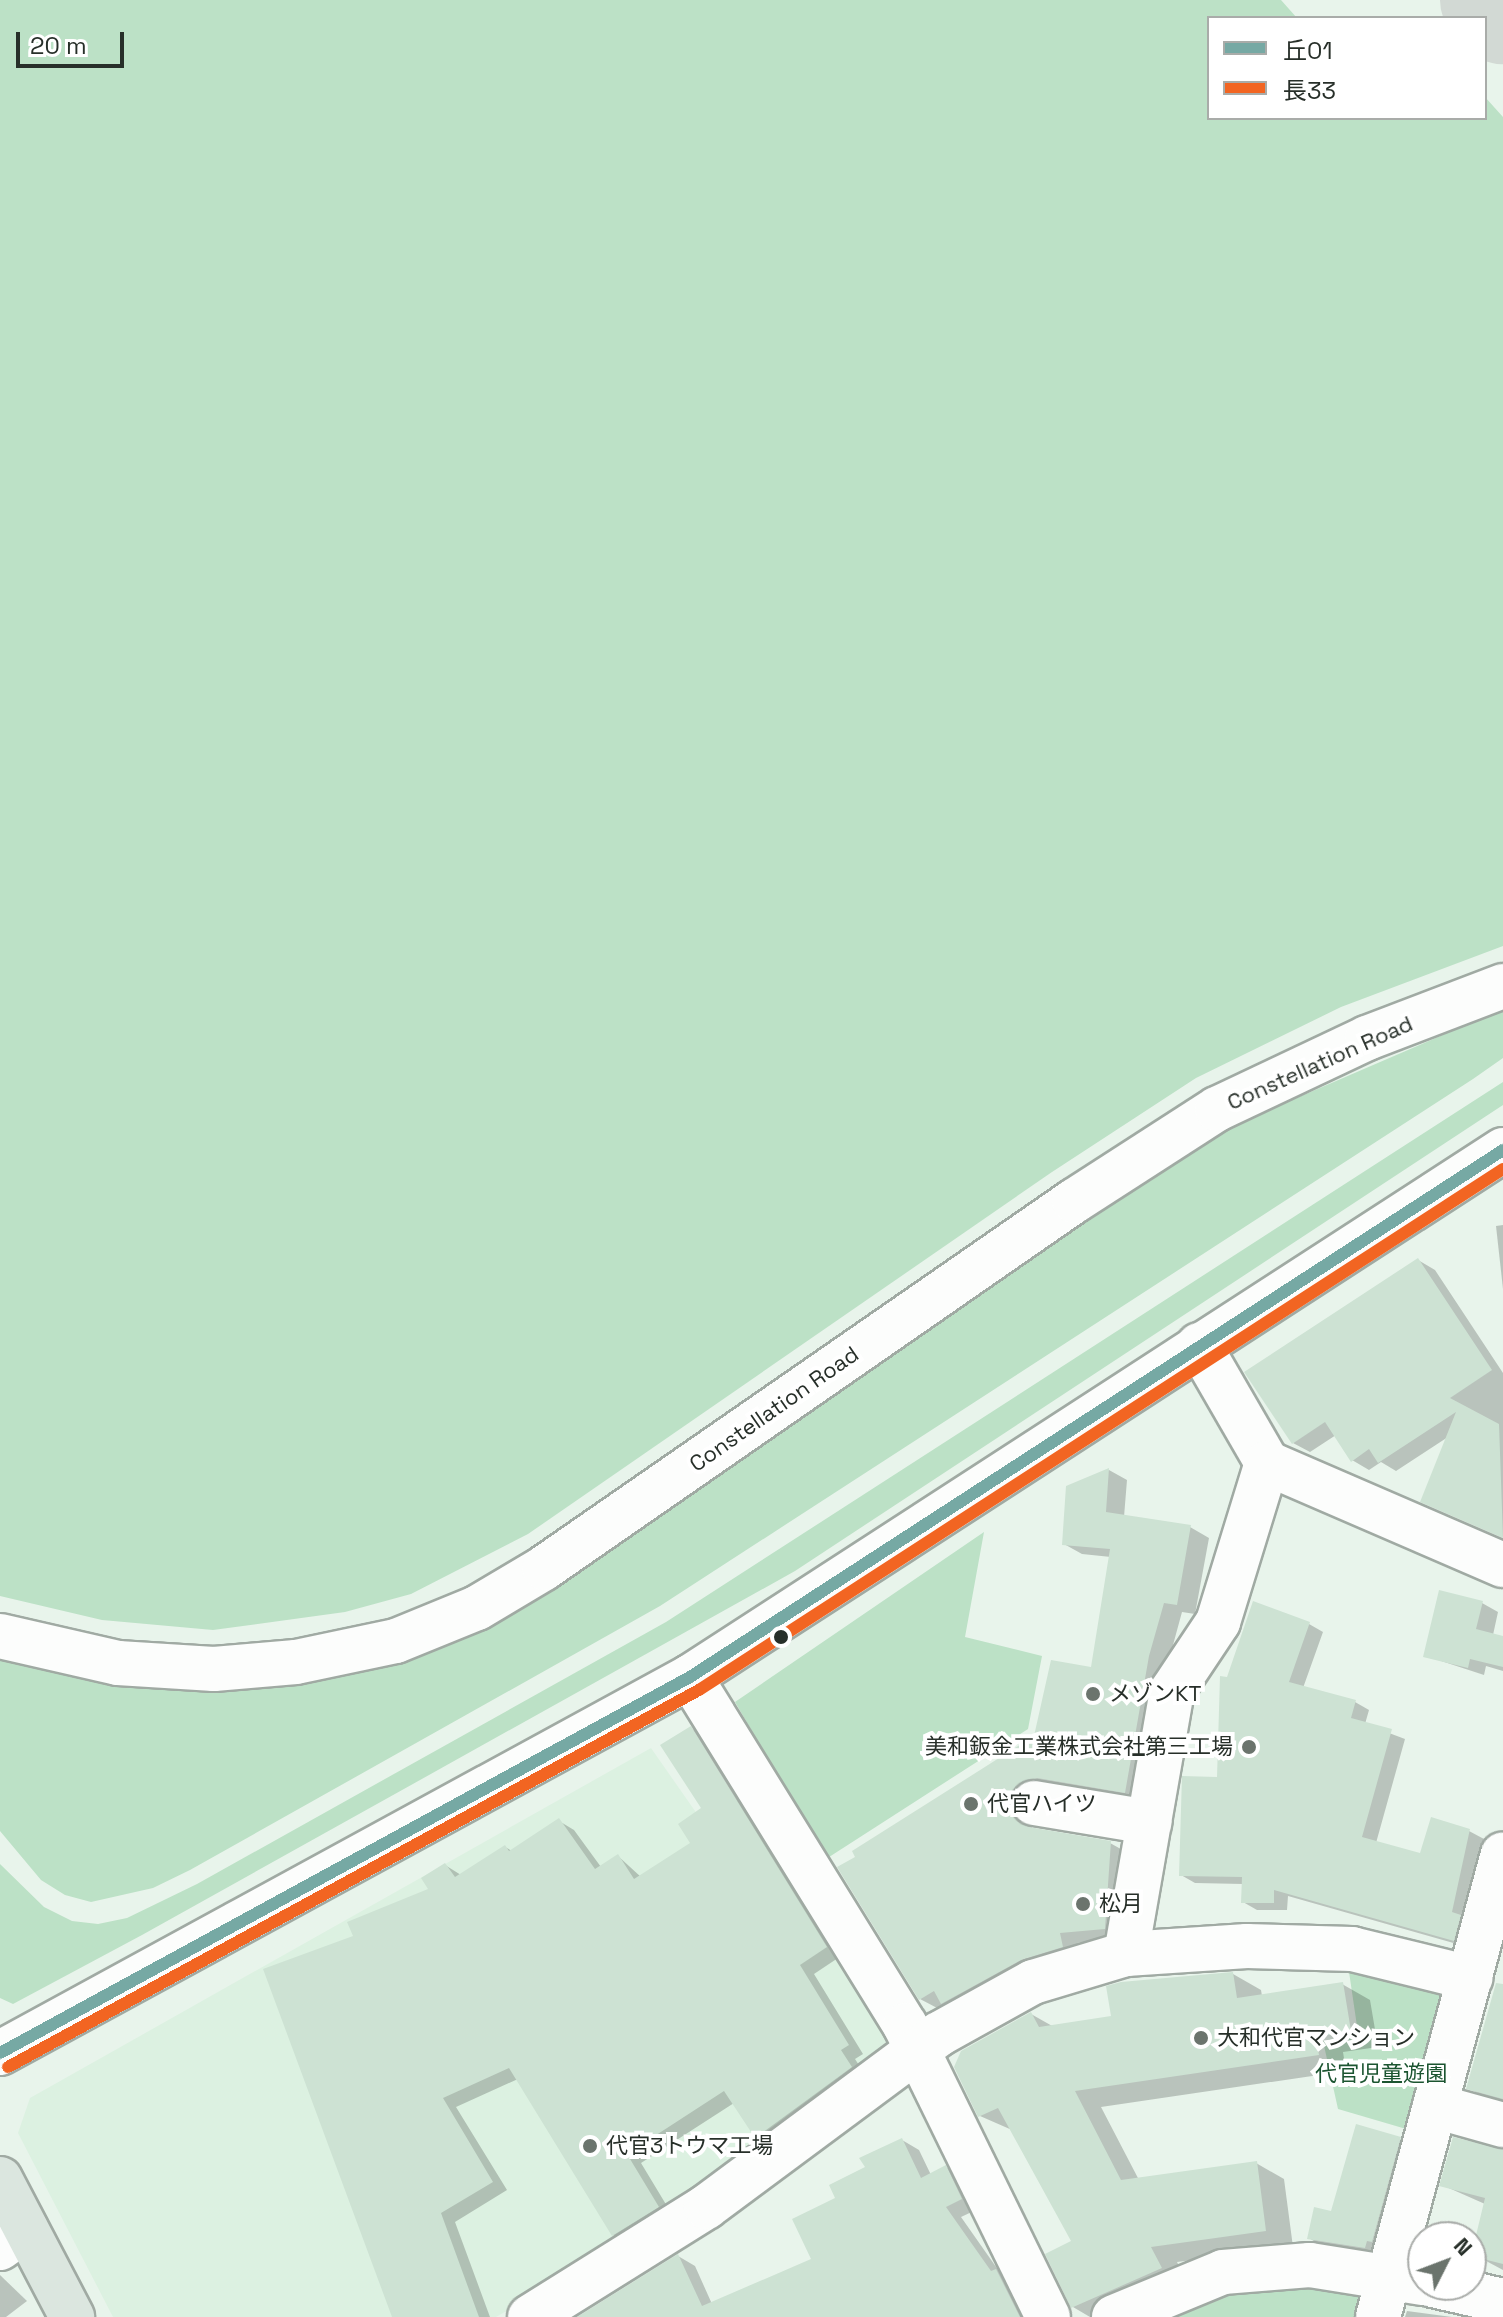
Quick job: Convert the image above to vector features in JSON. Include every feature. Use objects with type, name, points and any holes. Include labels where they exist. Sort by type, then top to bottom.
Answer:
[{"type":"main road","points":[[0,2179],[13,2239],[72,2317]]},
{"type":"street","name":"Constellation Road","points":[[0,1636],[118,1663],[214,1669],[296,1662],[396,1641],[477,1608],[544,1568],[1074,1201],[1217,1109],[1367,1038],[1503,986]]},
{"type":"street","points":[[0,2053],[690,1677],[1503,1150]]},
{"type":"street","points":[[1199,1345],[1267,1463],[1503,1565]]},
{"type":"street","points":[[1126,1954],[1172,1691],[1218,1622],[1267,1463]]},
{"type":"street","points":[[690,1677],[918,2051],[1048,2317]]},
{"type":"street","points":[[1034,1803],[1149,1822]]},
{"type":"street","points":[[1378,2317],[1406,2279],[1435,2106],[1482,1970],[1503,1855]]},
{"type":"street","points":[[551,2312],[706,2207],[918,2051],[1033,1982],[1126,1954],[1247,1946],[1352,1949],[1482,1970]]},
{"type":"street","points":[[1435,2106],[1503,2125]]},
{"type":"street","points":[[1114,2317],[1223,2272],[1310,2265],[1406,2279]]},
{"type":"shaded area","points":[[651,1748],[702,1821],[746,1794],[897,2044],[672,2215],[496,2317],[113,2317],[18,2133],[30,2098]]},
{"type":"green space","points":[[0,0],[1281,0],[1295,16],[1207,16],[1207,120],[1487,120],[1487,99],[1503,117],[1503,946],[1341,1007],[1196,1078],[1052,1172],[528,1534],[411,1594],[345,1612],[213,1630],[102,1620],[0,1596]]},
{"type":"green space","points":[[1503,1009],[1503,1058],[1473,1079],[660,1606],[190,1870],[153,1888],[91,1902],[65,1895],[41,1880],[0,1831],[0,1654],[402,1656],[1225,1129]]},
{"type":"green space","points":[[1503,1082],[1503,1105],[795,1571],[142,1935],[13,2004],[0,1998],[0,1864],[44,1907],[72,1921],[98,1924],[127,1918],[197,1884],[666,1622]]},
{"type":"green space","points":[[984,1532],[965,1637],[1042,1656],[1028,1729],[826,1859],[735,1702]]},
{"type":"green space","name":"代官児童遊園","points":[[1348,1965],[1436,1983],[1450,1998],[1413,2131],[1338,2109],[1323,2041],[1358,2033]]},
{"type":"green space","points":[[1261,2284],[1362,2288],[1354,2317],[1169,2317]]},
{"type":"building","points":[[1418,1258],[1492,1370],[1450,1398],[1499,1424],[1503,1538],[1420,1502],[1456,1412],[1378,1463],[1369,1449],[1351,1462],[1325,1422],[1292,1444],[1244,1372]]},
{"type":"building","points":[[1109,1468],[1106,1512],[1191,1525],[1177,1605],[1164,1603],[1149,1656],[1125,1793],[1037,1778],[1015,1787],[1009,1800],[1018,1822],[1029,1827],[1111,1841],[1105,1929],[1060,1933],[1063,1947],[1021,1960],[941,2004],[934,1991],[919,2000],[837,1867],[855,1857],[852,1851],[1034,1736],[1051,1660],[1091,1667],[1110,1549],[1062,1545],[1066,1486]]},
{"type":"building","points":[[1439,1590],[1483,1601],[1476,1629],[1503,1636],[1503,1667],[1470,1659],[1468,1668],[1423,1657]]},
{"type":"building","points":[[1253,1601],[1310,1622],[1289,1682],[1356,1700],[1351,1718],[1392,1729],[1362,1837],[1420,1853],[1431,1817],[1470,1829],[1452,1912],[1461,1915],[1454,1941],[1274,1890],[1274,1903],[1241,1903],[1242,1877],[1179,1876],[1182,1776],[1217,1777],[1220,1676],[1227,1677]]},
{"type":"building","points":[[691,1726],[827,1947],[800,1965],[849,2045],[841,2050],[852,2067],[755,2138],[724,2091],[627,2154],[659,2207],[612,2236],[509,2068],[443,2098],[493,2182],[441,2213],[479,2317],[392,2317],[263,1969],[353,1936],[347,1922],[428,1889],[421,1878],[445,1863],[455,1877],[505,1845],[509,1851],[559,1818],[595,1869],[618,1854],[634,1879],[690,1843],[678,1824],[701,1808],[660,1745]]},
{"type":"building","points":[[1233,1972],[1237,1998],[1343,1982],[1351,2031],[1316,2037],[1319,2055],[1075,2091],[1121,2180],[1257,2161],[1266,2231],[1151,2247],[1162,2268],[1071,2308],[1045,2254],[1071,2241],[998,2108],[978,2117],[954,2067],[961,2051],[1031,2012],[1039,2027],[1111,2016],[1106,1986]]},
{"type":"building","points":[[1496,1983],[1503,1984],[1503,2099],[1466,2089]]},
{"type":"building","points":[[1356,2124],[1401,2137],[1372,2242],[1367,2241],[1365,2248],[1307,2239],[1314,2207],[1331,2211]]},
{"type":"building","points":[[1453,2137],[1503,2149],[1503,2264],[1487,2260],[1487,2221],[1479,2221],[1485,2198],[1439,2186]]},
{"type":"building","points":[[902,2138],[921,2178],[946,2165],[962,2199],[946,2207],[991,2271],[996,2269],[1020,2317],[577,2317],[678,2254],[702,2306],[811,2259],[792,2219],[835,2198],[829,2185],[865,2167],[859,2158]]},
{"type":"taxiway","points":[[1489,0],[1503,15]]},
{"type":"transit line","name":"丘01","points":[[0,2053],[690,1677],[1503,1150]]},
{"type":"transit line","name":"長33","points":[[8,2067],[699,1690],[1503,1169]]},
{"type":"place","name":"メゾンKT","points":[[1093,1694]]},
{"type":"place","name":"美和鈑金工業株式会社第三工場","points":[[1249,1747]]},
{"type":"place","name":"代官ハイツ","points":[[971,1804]]},
{"type":"place","name":"松月","points":[[1083,1904]]},
{"type":"place","name":"大和代官マンション","points":[[1201,2038]]},
{"type":"place","name":"代官3トウマ工場","points":[[590,2146]]}]
